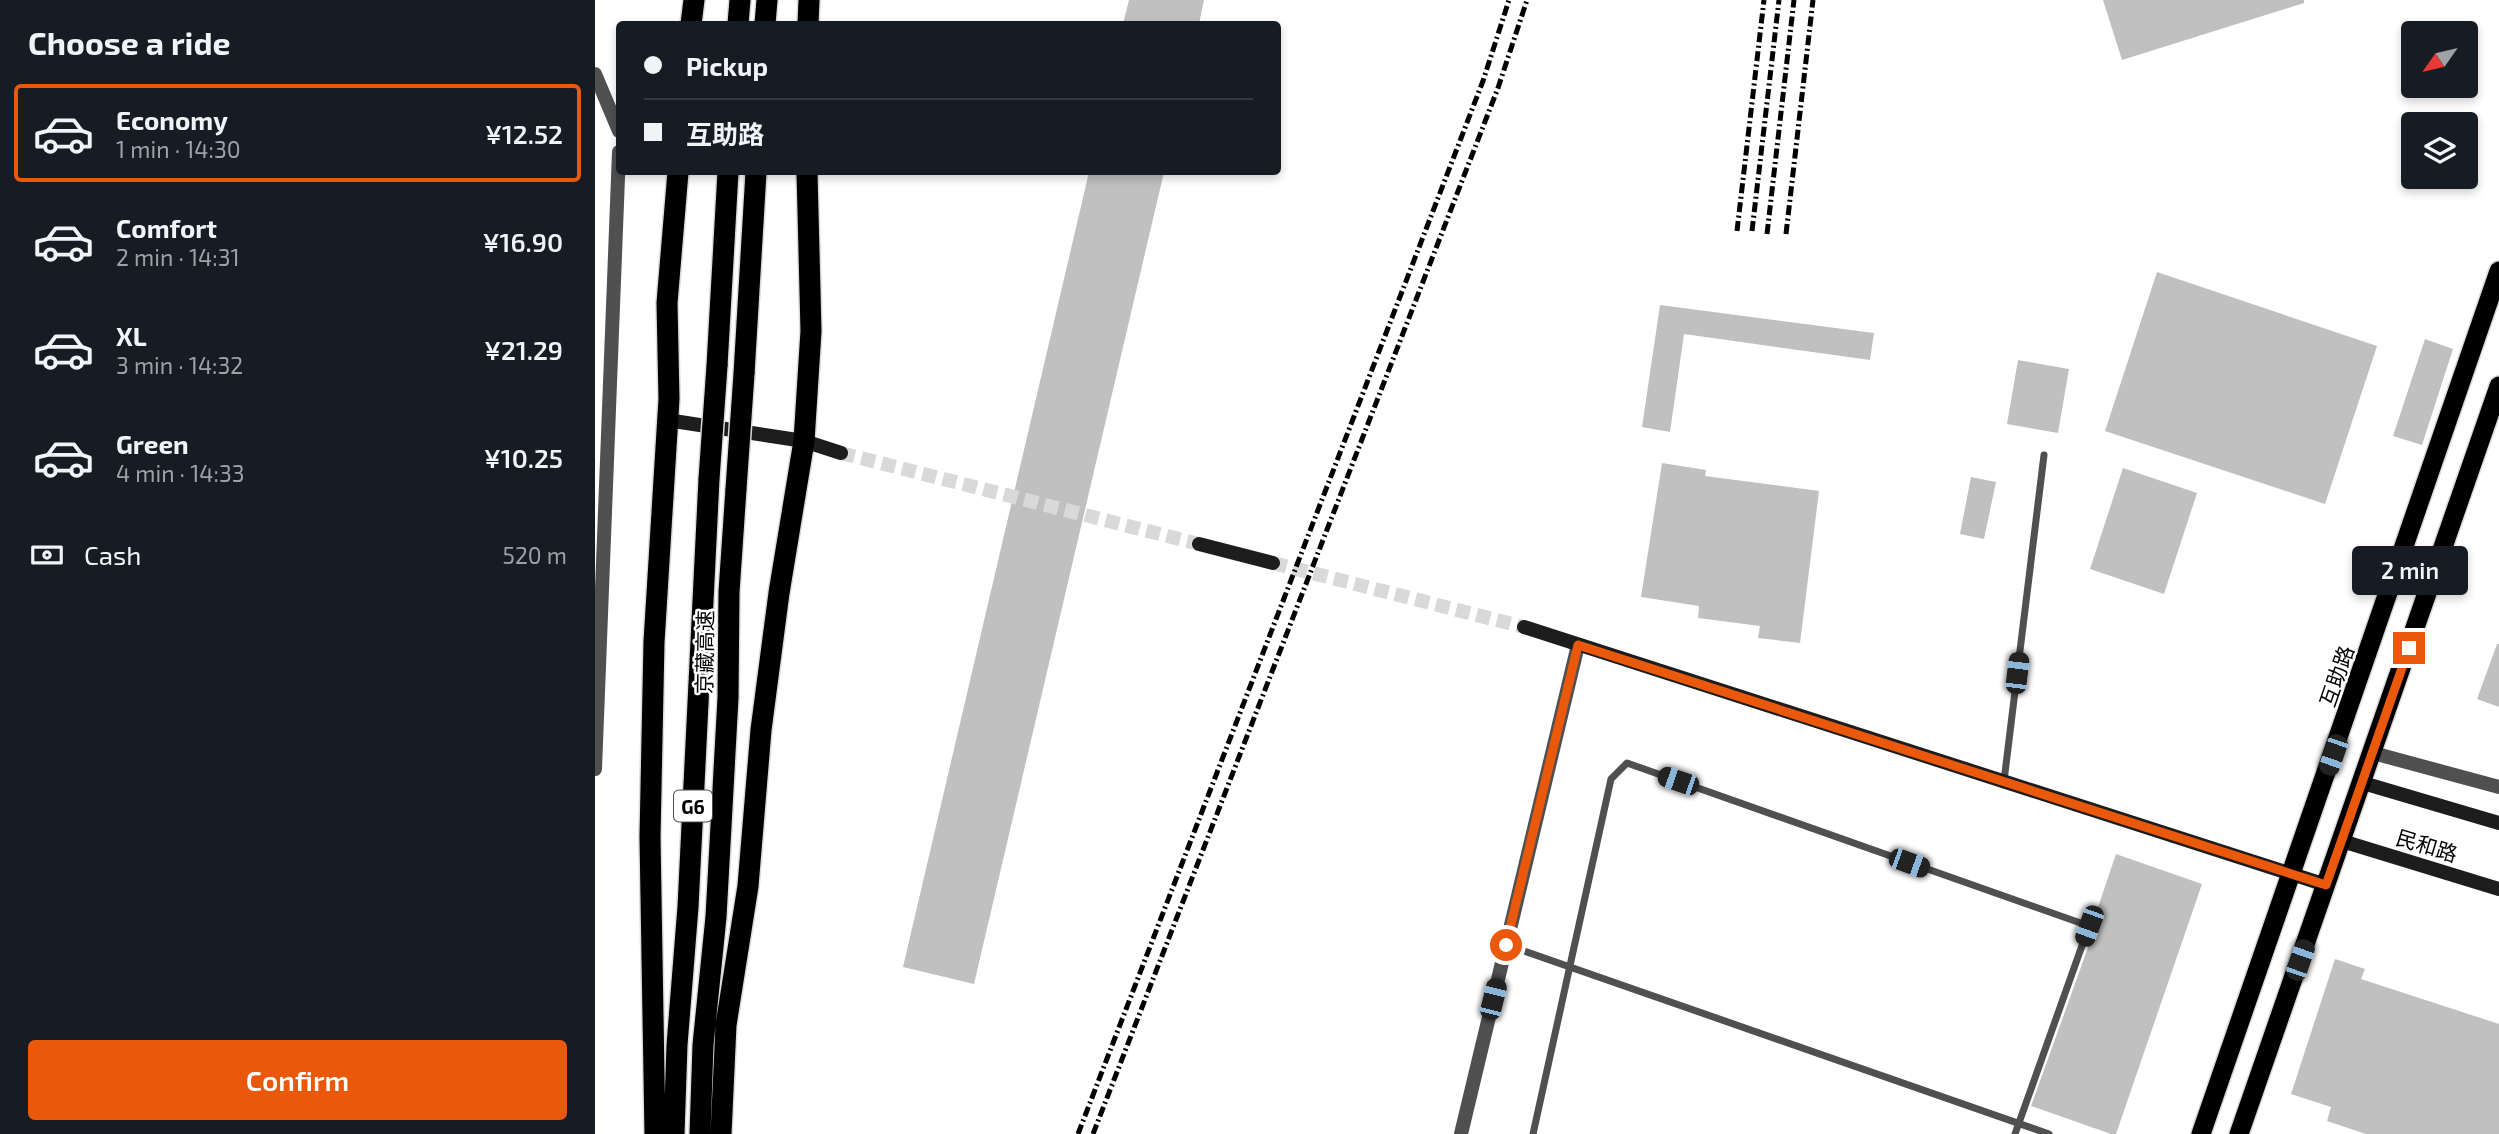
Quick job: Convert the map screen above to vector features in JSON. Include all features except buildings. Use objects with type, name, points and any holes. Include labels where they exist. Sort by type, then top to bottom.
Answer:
[{"type":"highway","points":[[691,21],[694,0]]},
{"type":"highway","points":[[738,21],[740,0]]},
{"type":"highway","points":[[765,21],[767,0]]},
{"type":"highway","points":[[808,21],[809,0]]},
{"type":"highway","points":[[655,1134],[650,837],[654,642],[669,399],[667,303],[678,175]]},
{"type":"highway","name":"京藏高速","points":[[674,1134],[728,175]]},
{"type":"highway","name":"京藏高速","points":[[700,1134],[703,1045],[716,917],[728,698],[729,592],[756,175]]},
{"type":"highway","points":[[721,1134],[726,1026],[748,886],[761,730],[779,593],[804,442],[811,331],[807,175]]},
{"type":"highway","name":"互助路","points":[[2201,1134],[2499,271]]},
{"type":"highway","points":[[2239,1134],[2499,386]]},
{"type":"main road","points":[[667,420],[804,442],[841,453]]},
{"type":"main road","points":[[1199,544],[1273,563]]},
{"type":"main road","points":[[1524,628],[2326,885]]},
{"type":"main road","name":"民和路","points":[[2363,783],[2499,823]]},
{"type":"main road","name":"民和路","points":[[2342,841],[2499,889]]},
{"type":"street","points":[[595,74],[616,124]]},
{"type":"street","points":[[595,769],[618,175]]},
{"type":"street","points":[[1461,1134],[1578,645]]},
{"type":"street","points":[[2373,753],[2499,787]]},
{"type":"lane","points":[[2004,782],[2044,456]]},
{"type":"lane","points":[[1533,1134],[1611,779],[1626,762],[2089,926],[2015,1134]]},
{"type":"lane","points":[[1506,945],[2049,1134]]},
{"type":"tunnel","points":[[841,453],[1199,544]]},
{"type":"tunnel","points":[[1273,563],[1524,627]]},
{"type":"railway","points":[[1078,1134],[1483,81],[1509,0]]},
{"type":"railway","points":[[1093,1134],[1498,88],[1527,0]]},
{"type":"railway","points":[[1737,231],[1764,0]]},
{"type":"railway","points":[[1752,231],[1779,0]]},
{"type":"railway","points":[[1767,234],[1794,0]]},
{"type":"railway","points":[[1786,234],[1813,0]]},
{"type":"route","points":[[1506,945],[1578,645],[2326,885],[2409,648]]}]
